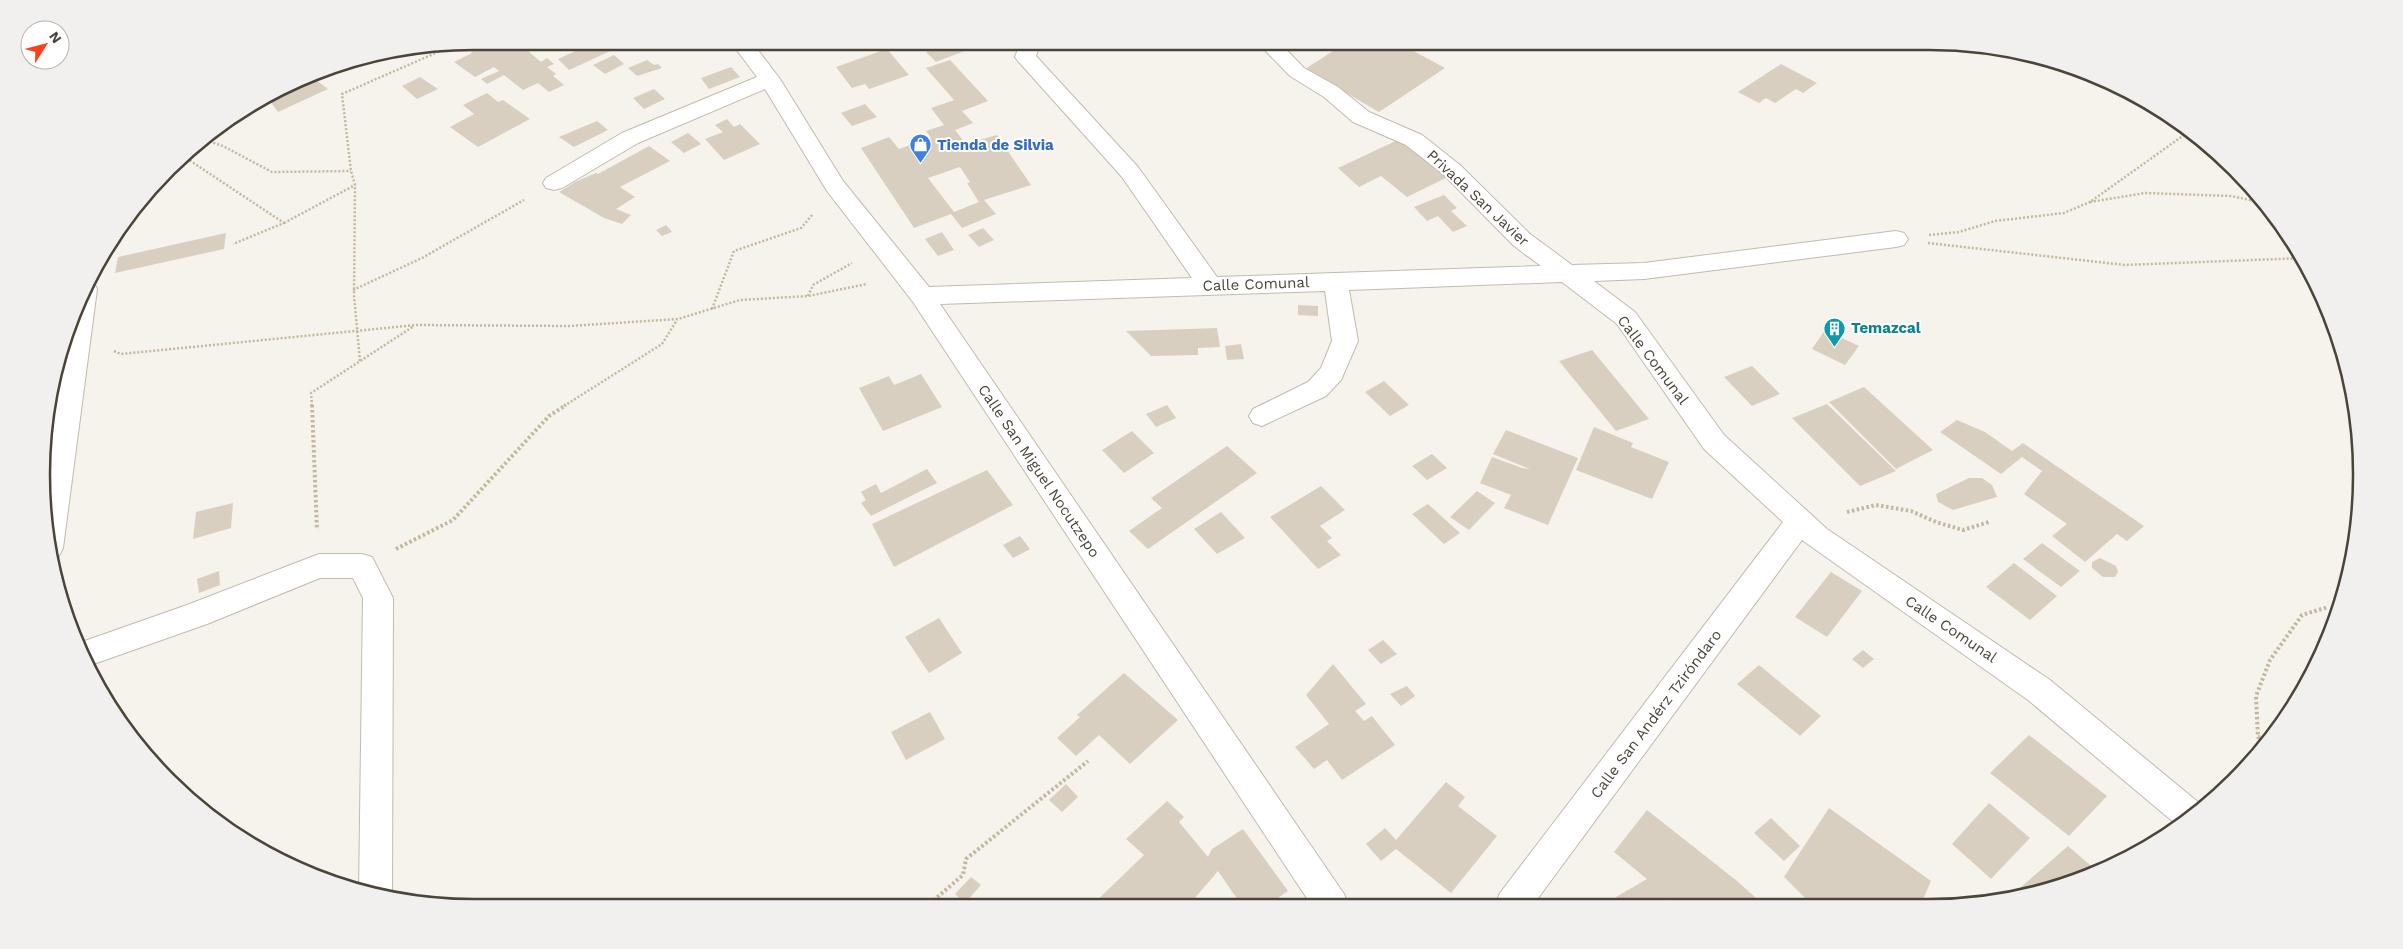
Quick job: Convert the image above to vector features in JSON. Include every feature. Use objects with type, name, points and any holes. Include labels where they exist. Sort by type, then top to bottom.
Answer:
[{"type":"street","name":"Calle San Miguel Nocutzepo","points":[[747,50],[770,79],[835,186],[922,296],[1327,899]]},
{"type":"street","points":[[1028,50],[1025,57],[1130,172],[1210,286]]},
{"type":"street","name":"Privada San Javier","points":[[1275,50],[1297,72],[1331,92],[1361,117],[1414,140],[1452,170],[1522,240],[1567,274]]},
{"type":"street","points":[[554,183],[630,138],[770,79]]},
{"type":"street","points":[[1567,274],[1654,270],[1896,239]]},
{"type":"street","name":"Calle Comunal","points":[[922,296],[1567,274],[1626,318],[1714,442],[1808,530],[2039,690],[2186,812]]},
{"type":"street","points":[[1262,416],[1317,389],[1332,373],[1344,341],[1336,282]]},
{"type":"street","points":[[53,520],[81,314]]},
{"type":"street","name":"Calle San Andérz Tziróndaro","points":[[1517,899],[1808,530]]},
{"type":"street","points":[[89,652],[196,614],[319,566],[362,566],[378,598],[376,887]]},
{"type":"path","points":[[360,361],[355,332],[353,290],[355,184],[351,170],[342,94],[438,52]]},
{"type":"path","points":[[1896,239],[1959,232],[1995,221],[2064,213],[2090,202],[2184,136]]},
{"type":"path","points":[[211,142],[223,146],[272,172],[351,170]]},
{"type":"path","points":[[189,160],[284,223]]},
{"type":"path","points":[[353,290],[422,258],[554,183]]},
{"type":"path","points":[[233,244],[284,223],[355,184]]},
{"type":"path","points":[[712,309],[734,251],[801,228],[835,186]]},
{"type":"path","points":[[2090,202],[2145,193],[2230,196],[2253,201]]},
{"type":"path","points":[[808,296],[813,285],[851,264],[873,245],[876,236]]},
{"type":"path","points":[[1896,239],[2125,265],[2294,258]]},
{"type":"path","points":[[78,337],[121,354],[355,332],[416,324],[570,326],[678,319],[740,300],[808,296],[879,282],[922,296]]},
{"type":"path","points":[[362,566],[453,520],[549,416],[662,344],[678,319]]},
{"type":"path","points":[[319,566],[312,393],[416,324]]},
{"type":"path","points":[[1808,530],[1841,514],[1876,505],[1911,511],[1936,522],[1963,530],[1989,522]]},
{"type":"path","points":[[2261,738],[2258,737],[2256,696],[2270,660],[2302,615],[2328,607]]},
{"type":"path","points":[[935,899],[963,875],[966,859],[1088,761]]},
{"type":"building","points":[[471,50],[527,50],[541,62],[547,58],[554,64],[547,67],[556,74],[553,76],[564,85],[549,92],[538,83],[523,90],[504,75],[487,84],[481,79],[499,71],[494,67],[475,77],[454,62],[472,53]]},
{"type":"building","points":[[578,50],[615,50],[569,70],[558,59]]},
{"type":"building","points":[[888,50],[909,75],[869,89],[865,84],[852,88],[836,67]]},
{"type":"building","points":[[931,50],[967,50],[936,62],[926,52]]},
{"type":"building","points":[[1335,50],[1412,50],[1445,68],[1379,112],[1305,69]]},
{"type":"building","points":[[614,55],[624,64],[605,74],[593,65]]},
{"type":"building","points":[[647,60],[654,65],[658,64],[662,68],[637,76],[628,68]]},
{"type":"building","points":[[950,60],[988,101],[962,111],[973,123],[955,130],[966,144],[997,135],[1031,185],[984,200],[996,214],[962,228],[951,214],[914,228],[861,148],[889,137],[899,149],[931,138],[926,131],[944,125],[931,108],[954,100],[926,68]],"holes":[[[960,167],[970,182],[967,183],[979,202],[954,212],[928,178]]]},
{"type":"building","points":[[1781,64],[1817,83],[1803,93],[1796,89],[1775,103],[1766,98],[1759,103],[1738,92]]},
{"type":"building","points":[[731,67],[740,77],[709,89],[701,78]]},
{"type":"building","points":[[420,77],[438,89],[417,99],[402,86]]},
{"type":"building","points":[[317,80],[328,89],[278,112],[271,102],[312,82]]},
{"type":"building","points":[[654,89],[665,99],[644,109],[633,98]]},
{"type":"building","points":[[487,93],[498,102],[503,100],[530,119],[478,147],[450,127],[474,114],[463,105]]},
{"type":"building","points":[[865,104],[877,117],[852,126],[841,113]]},
{"type":"building","points":[[727,119],[734,127],[740,124],[760,144],[724,160],[705,139],[723,132],[715,125]]},
{"type":"building","points":[[597,121],[608,130],[574,147],[559,137]]},
{"type":"building","points":[[688,133],[701,144],[684,153],[671,142]]},
{"type":"building","points":[[1402,138],[1450,176],[1407,197],[1381,176],[1359,187],[1338,168]]},
{"type":"building","points":[[649,146],[670,161],[620,187],[635,197],[616,209],[631,215],[622,224],[604,218],[559,192],[575,182],[596,173],[598,174]]},
{"type":"building","points":[[1444,195],[1457,208],[1451,211],[1467,226],[1453,232],[1438,216],[1427,221],[1414,207]]},
{"type":"building","points":[[666,225],[672,232],[662,236],[656,230]]},
{"type":"building","points":[[983,228],[994,240],[979,247],[968,235]]},
{"type":"building","points":[[942,232],[954,250],[938,256],[925,239]]},
{"type":"building","points":[[226,233],[224,249],[115,273],[118,257]]},
{"type":"building","points":[[1298,305],[1318,306],[1318,316],[1298,315]]},
{"type":"building","points":[[1217,328],[1220,347],[1198,348],[1198,355],[1151,356],[1126,331]]},
{"type":"building","name":"Temazcal","points":[[1825,330],[1859,346],[1845,365],[1812,349]]},
{"type":"building","points":[[1241,344],[1244,359],[1227,360],[1225,346]]},
{"type":"building","points":[[1592,350],[1649,419],[1616,431],[1559,361]]},
{"type":"building","points":[[1752,366],[1780,394],[1752,406],[1724,377]]},
{"type":"building","points":[[921,374],[942,407],[883,431],[859,388],[889,376],[894,385]]},
{"type":"building","points":[[1384,381],[1409,405],[1390,416],[1365,392]]},
{"type":"building","points":[[1864,387],[1933,450],[1896,469],[1829,402]]},
{"type":"building","points":[[1827,404],[1896,471],[1860,486],[1792,418]]},
{"type":"building","points":[[1167,405],[1176,418],[1156,427],[1146,414]]},
{"type":"building","points":[[1957,420],[1985,432],[2012,451],[2023,443],[2144,526],[2127,541],[2117,534],[2085,562],[2052,536],[2067,524],[2024,494],[2042,471],[2022,457],[2001,474],[1940,432]]},
{"type":"building","points":[[1594,427],[1633,443],[1631,447],[1669,462],[1652,499],[1576,470]]},
{"type":"building","points":[[1506,430],[1578,458],[1548,525],[1504,508],[1511,495],[1480,483],[1492,457],[1530,469],[1493,454]]},
{"type":"building","points":[[1132,431],[1154,453],[1124,473],[1102,450]]},
{"type":"building","points":[[1227,446],[1257,473],[1148,549],[1129,531],[1162,508],[1151,498]]},
{"type":"building","points":[[1432,454],[1447,468],[1427,480],[1412,466]]},
{"type":"building","points":[[927,469],[937,483],[871,516],[861,503],[866,500],[861,492],[876,484],[881,493]]},
{"type":"building","points":[[987,470],[1013,505],[894,567],[872,524]]},
{"type":"building","points":[[1969,478],[1982,478],[1992,485],[1997,497],[1953,510],[1938,502],[1936,494]]},
{"type":"building","points":[[1321,486],[1345,510],[1320,526],[1332,538],[1327,541],[1341,555],[1318,569],[1270,517]]},
{"type":"building","points":[[1477,491],[1495,503],[1469,530],[1450,517]]},
{"type":"building","points":[[233,503],[231,528],[193,539],[196,512]]},
{"type":"building","points":[[1428,504],[1460,533],[1444,544],[1412,514]]},
{"type":"building","points":[[1221,512],[1245,538],[1217,554],[1194,529]]},
{"type":"building","points":[[1020,536],[1030,549],[1013,558],[1003,545]]},
{"type":"building","points":[[2042,543],[2080,571],[2061,587],[2023,559]]},
{"type":"building","points":[[2100,558],[2116,566],[2118,572],[2115,577],[2103,577],[2092,568],[2092,562]]},
{"type":"building","points":[[2014,563],[2057,596],[2030,620],[1986,587]]},
{"type":"building","points":[[219,571],[220,585],[199,593],[197,579]]},
{"type":"building","points":[[1831,572],[1862,591],[1827,637],[1795,617]]},
{"type":"building","points":[[939,618],[962,653],[929,673],[905,637]]},
{"type":"building","points":[[1383,640],[1397,654],[1381,664],[1368,650]]},
{"type":"building","points":[[1863,650],[1874,659],[1863,668],[1852,659]]},
{"type":"building","points":[[1333,664],[1366,704],[1355,711],[1364,721],[1372,716],[1395,745],[1342,780],[1327,760],[1314,769],[1295,747],[1329,724],[1306,695]]},
{"type":"building","points":[[1759,665],[1821,716],[1800,736],[1737,684]]},
{"type":"building","points":[[1124,673],[1178,720],[1130,764],[1099,735],[1076,756],[1057,738],[1080,717],[1077,715]]},
{"type":"building","points":[[1407,686],[1415,696],[1401,706],[1390,694]]},
{"type":"building","points":[[930,712],[945,739],[906,760],[891,732]]},
{"type":"building","points":[[2029,735],[2107,796],[2069,836],[1990,773]]},
{"type":"building","points":[[1446,782],[1465,797],[1458,806],[1497,836],[1451,893],[1396,849],[1381,861],[1366,844],[1385,828],[1396,840]]},
{"type":"building","points":[[1066,784],[1078,797],[1062,812],[1049,800]]},
{"type":"building","points":[[1167,801],[1184,817],[1179,822],[1208,857],[1212,849],[1243,829],[1288,891],[1276,899],[1237,899],[1218,871],[1194,899],[1098,899],[1144,855],[1126,839]]},
{"type":"building","points":[[1989,803],[2030,838],[1991,879],[1952,844]]},
{"type":"building","points":[[1829,808],[1931,881],[1923,899],[1806,899],[1784,877]]},
{"type":"building","points":[[1647,810],[1757,899],[1670,899],[1668,897],[1670,899],[1618,899],[1616,897],[1647,879],[1614,852]]},
{"type":"building","points":[[1771,818],[1800,846],[1784,861],[1754,833]]},
{"type":"building","points":[[2068,846],[2092,867],[2038,885],[2020,888]]},
{"type":"building","points":[[971,877],[981,885],[969,899],[961,899],[955,894]]},
{"type":"place","name":"Tienda de Silvia","points":[[921,164]]},
{"type":"place","name":"Temazcal","points":[[1835,347]]}]
